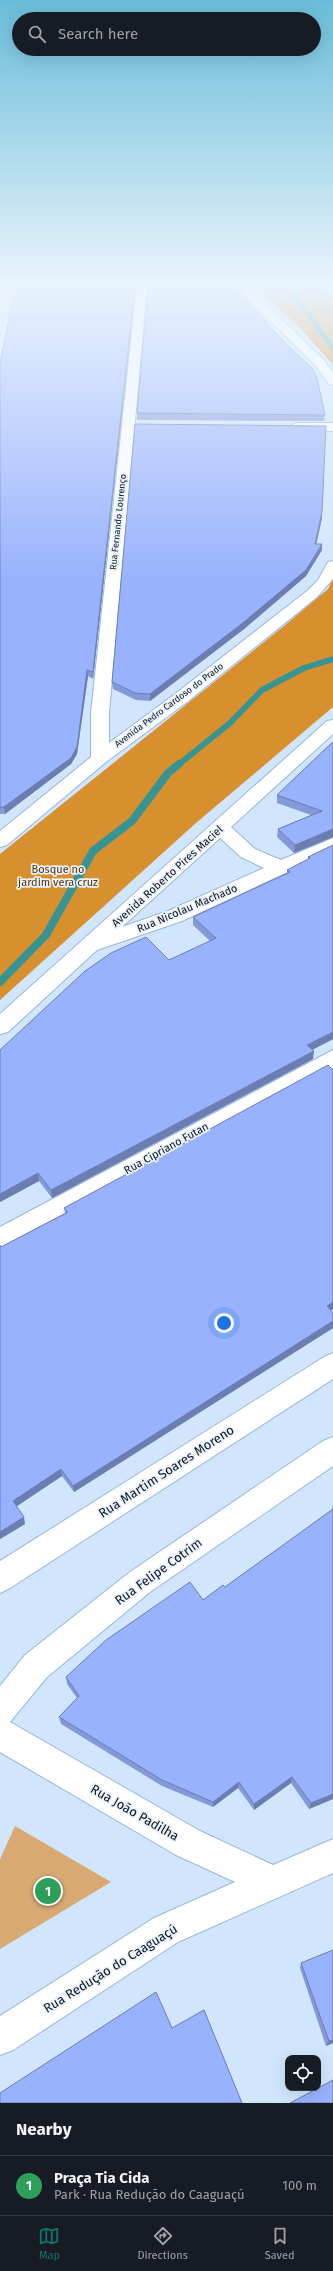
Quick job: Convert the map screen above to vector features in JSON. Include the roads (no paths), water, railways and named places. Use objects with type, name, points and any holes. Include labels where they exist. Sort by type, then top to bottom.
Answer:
[{"type":"street","name":"Rua Fernando Lourenço","points":[[100,758],[100,713],[136,425],[138,384]]},
{"type":"street","points":[[287,427],[333,426]]},
{"type":"street","name":"Avenida Pedro Cardoso do Prado","points":[[0,841],[65,789],[100,758],[181,698],[312,594],[324,582],[333,565]]},
{"type":"street","name":"Avenida Roberto Pires Maciel","points":[[0,1026],[333,725]]},
{"type":"street","points":[[221,827],[244,852],[254,858],[283,867]]},
{"type":"street","name":"Rua Nicolau Machado","points":[[90,946],[175,916],[333,844]]},
{"type":"street","name":"Rua Cipriano Futan","points":[[0,1239],[333,1058]]},
{"type":"street","name":"Rua Martim Soares Moreno","points":[[0,1578],[333,1365]]},
{"type":"street","name":"Rua Felipe Cotrim","points":[[0,1711],[36,1666],[140,1582],[333,1450]]},
{"type":"street","name":"Rua João Padilha","points":[[0,1734],[188,1843],[274,1882]]},
{"type":"street","name":"Rua Redução do Caaguaçú","points":[[0,2037],[166,1930],[333,1856]]},
{"type":"waterway","points":[[178,765],[230,723],[262,690],[304,668],[333,659]]},
{"type":"waterway","points":[[0,982],[46,935],[93,851],[132,821],[168,773],[179,764]]},
{"type":"place","name":"Praça Tia Cida","points":[[48,1891]]},
{"type":"park label","name":"Bosque no jardim vera cruz","points":[[58,875]]}]
